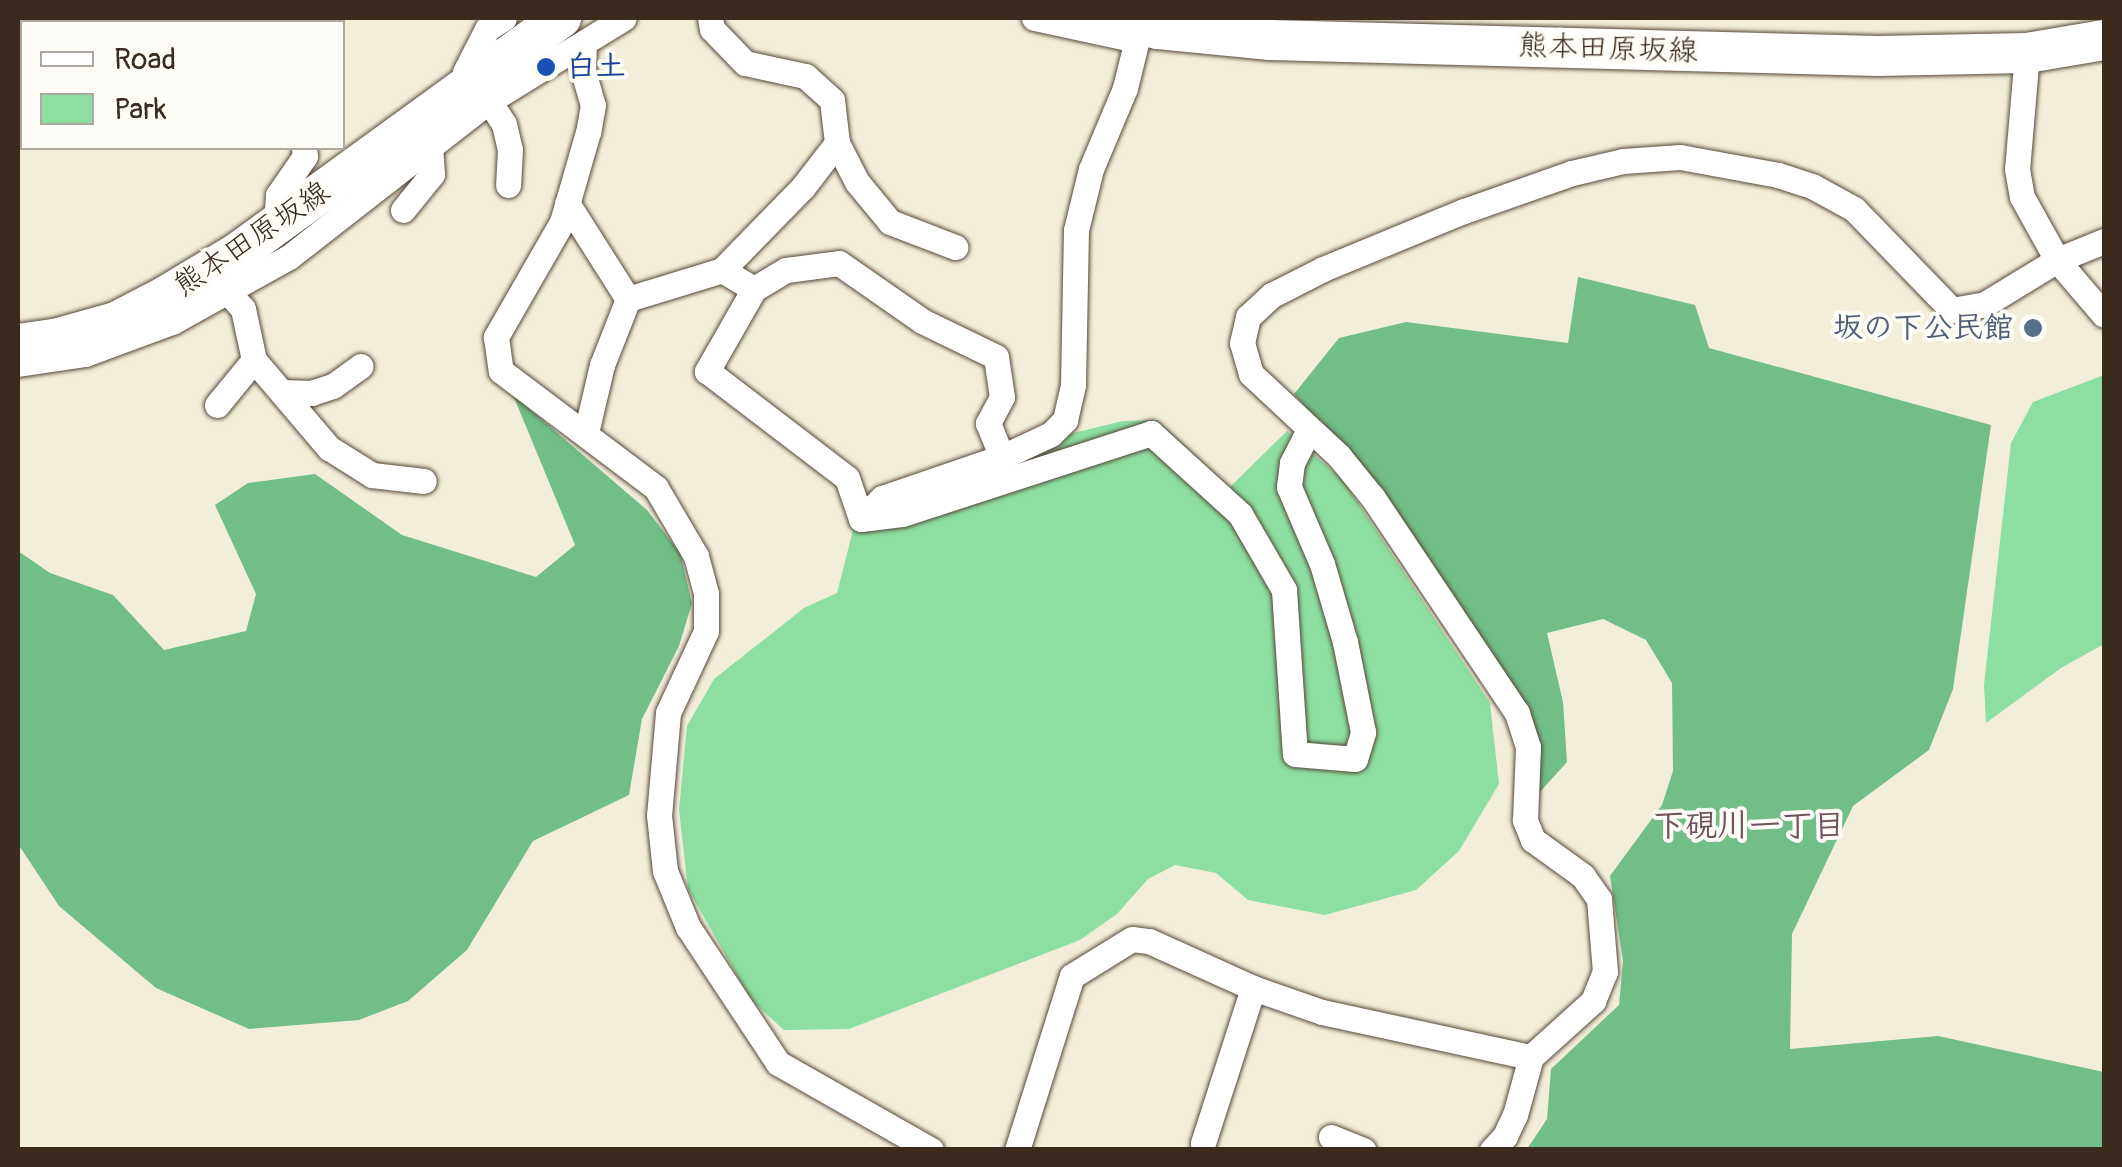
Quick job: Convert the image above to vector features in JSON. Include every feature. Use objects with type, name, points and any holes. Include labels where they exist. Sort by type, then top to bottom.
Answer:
[{"type":"main road","name":"熊本田原坂線","points":[[1124,28],[1270,40],[1878,56],[2027,54],[2104,40]]},
{"type":"main road","name":"熊本田原坂線","points":[[18,344],[55,340],[116,322],[166,296],[236,254],[485,79],[572,30]]},
{"type":"street","points":[[504,18],[487,29],[485,79],[510,150],[508,185]]},
{"type":"street","points":[[624,18],[572,30],[594,105],[562,222],[496,337],[500,371],[656,488],[696,556],[706,594],[706,631],[668,713],[660,816],[665,871],[688,927],[778,1063],[932,1150]]},
{"type":"street","points":[[710,18],[712,29],[745,63],[805,76],[832,100],[837,143],[857,182],[890,222],[955,247]]},
{"type":"street","points":[[1034,18],[1124,28],[1188,48]]},
{"type":"street","points":[[861,519],[882,498],[1002,457],[1051,434],[1065,420],[1073,385],[1076,230],[1091,169],[1124,88],[1124,28]]},
{"type":"street","points":[[2027,54],[2017,170],[2022,197],[2057,260],[2104,314]]},
{"type":"street","points":[[18,364],[85,354],[125,342],[172,322],[288,257],[430,147],[485,79]]},
{"type":"street","points":[[18,329],[72,320],[173,280],[485,79]]},
{"type":"street","points":[[628,299],[722,270],[803,187],[837,143]]},
{"type":"street","points":[[403,210],[432,174],[430,147]]},
{"type":"street","points":[[277,210],[278,195],[305,156],[304,150]]},
{"type":"street","points":[[1492,1150],[1506,1136],[1530,1057],[1594,1001],[1606,972],[1599,899],[1583,876],[1533,840],[1525,820],[1528,746],[1517,713],[1373,498],[1338,456],[1251,374],[1242,343],[1248,317],[1272,295],[1464,212],[1572,173],[1623,161],[1680,158],[1778,175],[1812,186],[1854,209],[1952,310],[1985,304],[2057,260],[2104,241]]},
{"type":"street","points":[[567,202],[628,299]]},
{"type":"street","points":[[861,519],[847,478],[707,371],[754,290],[786,270],[839,263],[922,321],[996,357],[1002,398],[988,424],[1002,457]]},
{"type":"street","points":[[722,270],[754,290]]},
{"type":"street","points":[[226,290],[243,310],[254,360],[329,448],[372,475],[424,481]]},
{"type":"street","points":[[586,433],[602,365],[628,299]]},
{"type":"street","points":[[217,405],[254,360]]},
{"type":"street","points":[[282,392],[311,393],[334,386],[361,366]]},
{"type":"street","points":[[861,519],[902,514],[1151,434],[1240,514],[1284,590],[1295,754],[1355,759],[1363,732],[1344,642],[1322,564],[1289,487],[1292,463],[1309,430]]},
{"type":"street","points":[[1017,1150],[1072,976],[1132,938],[1149,941],[1252,988],[1322,1012],[1530,1057]]},
{"type":"street","points":[[1203,1143],[1252,988]]},
{"type":"street","points":[[1331,1137],[1364,1150]]},
{"type":"green space","points":[[1578,277],[1695,305],[1709,348],[1991,425],[1953,689],[1929,750],[1853,806],[1792,934],[1790,1049],[1938,1036],[2104,1072],[2104,1149],[1527,1149],[1547,1119],[1551,1069],[1619,1005],[1623,961],[1610,876],[1662,805],[1673,771],[1672,683],[1646,640],[1603,619],[1547,633],[1563,702],[1567,762],[1539,793],[1537,753],[1378,489],[1294,394],[1339,338],[1406,322],[1568,343]]},
{"type":"green space","points":[[2104,375],[2104,644],[2061,668],[1986,723],[1984,685],[2011,443],[2033,402]]},
{"type":"green space","points":[[513,395],[647,510],[680,553],[692,603],[679,646],[642,719],[629,795],[533,841],[467,950],[408,1001],[359,1020],[249,1029],[156,988],[59,906],[18,844],[18,551],[50,573],[113,595],[164,650],[246,631],[256,594],[215,505],[248,483],[315,474],[402,535],[536,577],[575,545]]},
{"type":"green space","points":[[1157,420],[1230,487],[1287,431],[1343,480],[1490,703],[1499,784],[1459,851],[1416,890],[1325,915],[1248,900],[1216,873],[1175,865],[1148,879],[1117,914],[1080,940],[849,1029],[784,1030],[751,1000],[688,889],[679,810],[687,726],[714,679],[804,608],[837,593],[853,530],[880,490],[1044,440],[1123,421]]},
{"type":"place","name":"白土","points":[[546,67]]},
{"type":"place","name":"坂の下公民館","points":[[2033,328]]},
{"type":"district","name":"下硯川一丁目","points":[[1749,826]]}]
